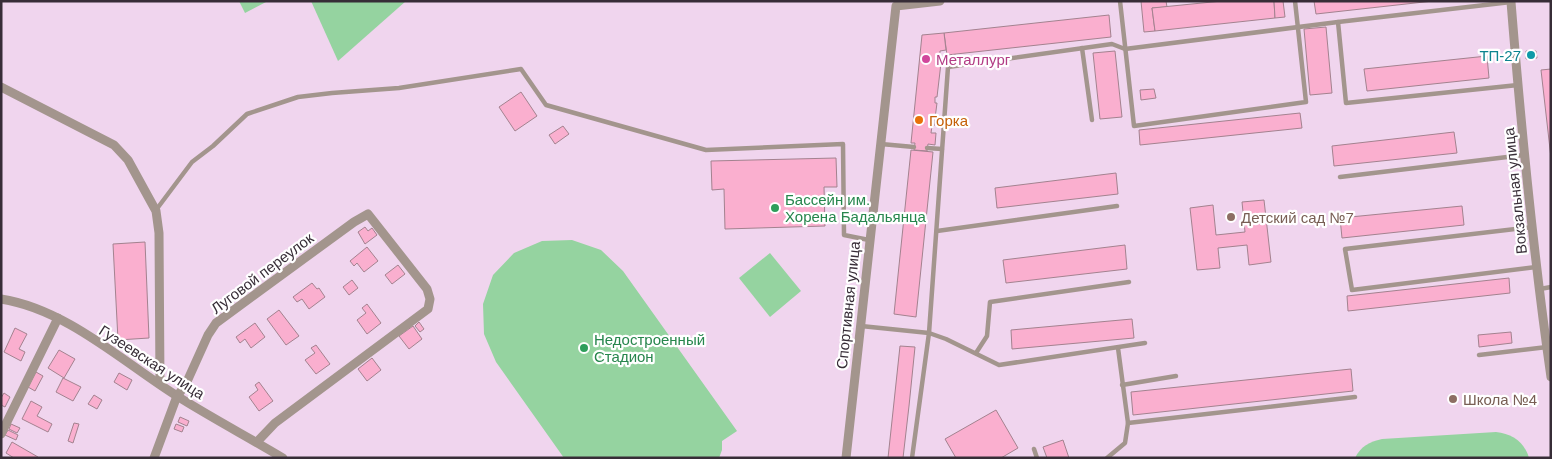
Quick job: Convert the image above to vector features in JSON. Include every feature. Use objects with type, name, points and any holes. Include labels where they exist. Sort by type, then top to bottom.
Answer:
[{"type":"street","name":"Спортивная улица","points":[[846,458],[896,6],[940,1]]},
{"type":"street","name":"Вокзальная улица","points":[[1513,1],[1518,85],[1538,289],[1549,346],[1551,377]]},
{"type":"street","points":[[1,86],[114,145],[128,160],[156,211],[159,233],[160,384]]},
{"type":"street","name":"Луговой переулок","points":[[154,458],[177,396],[185,386],[208,335],[216,323],[354,222],[368,214],[427,288],[430,299],[428,309],[275,424],[257,442]]},
{"type":"street","name":"Гузеевская улица","points":[[1,299],[22,302],[58,318],[177,396],[283,458]]},
{"type":"street","points":[[1,434],[58,318]]},
{"type":"lane","points":[[1120,1],[1134,126],[1306,102],[1295,1]]},
{"type":"lane","points":[[912,458],[929,333],[948,67],[1112,44],[1124,49],[1513,1]]},
{"type":"lane","points":[[1338,22],[1346,103],[1518,85]]},
{"type":"lane","points":[[1082,48],[1092,120]]},
{"type":"lane","points":[[156,211],[192,162],[213,146],[247,114],[298,97],[399,88],[521,69],[546,105],[706,150],[843,144],[844,235],[869,240]]},
{"type":"lane","points":[[880,144],[914,146]]},
{"type":"lane","points":[[927,148],[942,149]]},
{"type":"lane","points":[[1340,178],[1525,156]]},
{"type":"lane","points":[[937,231],[1117,206]]},
{"type":"lane","points":[[1532,227],[1345,249],[1352,290],[1536,268]]},
{"type":"lane","points":[[976,353],[987,336],[990,302],[1129,282]]},
{"type":"lane","points":[[1538,289],[1551,287]]},
{"type":"lane","points":[[860,326],[929,333],[946,339],[999,365],[1145,343]]},
{"type":"lane","points":[[1478,354],[1549,346]]},
{"type":"lane","points":[[1107,458],[1125,444],[1128,423],[1118,348]]},
{"type":"lane","points":[[1122,384],[1176,376]]},
{"type":"lane","points":[[1128,423],[1355,397]]},
{"type":"lane","points":[[1034,449],[1037,458]]},
{"type":"green space","points":[[239,1],[268,1],[245,13]]},
{"type":"green space","points":[[311,1],[406,1],[338,61]]},
{"type":"green space","name":"Недостроенный Стадион","points":[[572,240],[601,250],[623,271],[737,431],[722,441],[722,450],[719,458],[564,458],[496,362],[484,334],[483,304],[493,275],[514,253],[542,241]]},
{"type":"green space","points":[[770,253],[801,291],[770,317],[739,278]]},
{"type":"green space","points":[[1496,432],[1517,439],[1524,447],[1529,458],[1355,458],[1366,445],[1382,439]]},
{"type":"building","points":[[1141,1],[1166,1],[1167,7],[1152,8],[1155,31],[1144,32]]},
{"type":"building","points":[[1222,1],[1274,1],[1275,18],[1155,31],[1152,8]]},
{"type":"building","points":[[1274,1],[1283,1],[1285,17],[1275,18]]},
{"type":"building","points":[[1314,1],[1433,1],[1316,14]]},
{"type":"building","points":[[1109,15],[1111,37],[947,55],[944,33]]},
{"type":"building","points":[[1326,27],[1332,93],[1310,95],[1304,29]]},
{"type":"building","points":[[944,33],[946,50],[940,51],[939,63],[941,63],[937,97],[935,97],[935,103],[937,103],[934,126],[932,126],[931,133],[936,133],[935,145],[928,144],[927,151],[914,150],[915,143],[911,143],[922,35]]},
{"type":"building","points":[[1115,51],[1122,117],[1100,119],[1093,53]]},
{"type":"building","name":"ТП-27","points":[[1526,51],[1536,51],[1537,58],[1526,59]]},
{"type":"building","points":[[1487,56],[1489,78],[1367,91],[1364,69]]},
{"type":"building","points":[[1551,69],[1551,158],[1541,70]]},
{"type":"building","points":[[1154,89],[1156,98],[1141,100],[1140,90]]},
{"type":"building","points":[[521,92],[537,116],[515,131],[499,107]]},
{"type":"building","points":[[1300,113],[1302,128],[1140,145],[1139,130]]},
{"type":"building","points":[[563,126],[569,134],[555,144],[549,135]]},
{"type":"building","points":[[1454,132],[1457,153],[1334,166],[1332,146]]},
{"type":"building","points":[[911,150],[933,152],[916,317],[894,314]]},
{"type":"building","name":"Бассейн им. Хорена Бадальянца","points":[[836,158],[837,187],[824,187],[825,226],[725,229],[724,189],[712,190],[711,161]]},
{"type":"building","points":[[1116,173],[1118,194],[997,208],[995,188]]},
{"type":"building","points":[[1264,200],[1271,262],[1249,265],[1247,245],[1218,248],[1220,268],[1197,270],[1190,208],[1213,205],[1216,235],[1245,232],[1242,202]]},
{"type":"building","points":[[1462,206],[1464,225],[1342,238],[1340,218]]},
{"type":"building","points":[[365,227],[368,231],[372,228],[377,235],[365,244],[358,232]]},
{"type":"building","points":[[145,242],[149,338],[118,340],[113,244]]},
{"type":"building","points":[[1125,245],[1127,269],[1006,283],[1003,260]]},
{"type":"building","points":[[367,247],[378,261],[364,272],[357,263],[354,266],[350,261]]},
{"type":"building","points":[[398,265],[405,274],[392,284],[385,275]]},
{"type":"building","points":[[1509,278],[1510,293],[1348,311],[1347,296]]},
{"type":"building","points":[[352,280],[358,288],[349,295],[343,287]]},
{"type":"building","points":[[312,283],[317,289],[319,288],[325,297],[309,309],[302,299],[297,302],[293,297]]},
{"type":"building","points":[[367,304],[381,323],[367,334],[357,320],[366,313],[362,308]]},
{"type":"building","points":[[279,310],[299,336],[286,345],[267,319]]},
{"type":"building","points":[[1132,319],[1134,338],[1012,349],[1011,330]]},
{"type":"building","points":[[419,322],[424,329],[420,332],[415,326]]},
{"type":"building","points":[[255,323],[265,337],[251,348],[245,339],[240,343],[236,337]]},
{"type":"building","points":[[413,326],[422,339],[409,349],[399,336]]},
{"type":"building","points":[[15,328],[27,334],[19,349],[25,352],[21,361],[4,352]]},
{"type":"building","points":[[1511,332],[1512,343],[1479,347],[1478,335]]},
{"type":"building","points":[[316,345],[330,364],[316,374],[305,360],[315,353],[311,348]]},
{"type":"building","points":[[900,346],[915,347],[909,406],[903,458],[888,458]]},
{"type":"building","points":[[59,350],[75,359],[64,378],[48,368]]},
{"type":"building","points":[[372,358],[381,370],[367,381],[358,369]]},
{"type":"building","points":[[1351,369],[1353,391],[1133,415],[1131,392]]},
{"type":"building","points":[[36,372],[43,376],[35,391],[28,387]]},
{"type":"building","points":[[119,373],[132,380],[127,390],[114,382]]},
{"type":"building","points":[[63,378],[81,387],[73,401],[56,392]]},
{"type":"building","points":[[259,382],[273,401],[259,411],[249,397],[258,390],[255,385]]},
{"type":"building","points":[[4,393],[10,397],[5,407],[1,405],[1,398]]},
{"type":"building","points":[[94,395],[102,400],[97,409],[88,404]]},
{"type":"building","points":[[31,401],[42,407],[37,416],[52,424],[48,432],[22,419]]},
{"type":"building","points":[[996,410],[1018,448],[1001,458],[956,458],[945,439]]},
{"type":"building","points":[[180,417],[189,421],[187,426],[178,422]]},
{"type":"building","points":[[74,423],[79,424],[73,443],[68,441]]},
{"type":"building","points":[[11,424],[20,428],[17,433],[9,429]]},
{"type":"building","points":[[176,424],[184,427],[182,432],[174,429]]},
{"type":"building","points":[[8,430],[18,435],[16,440],[5,435]]},
{"type":"building","points":[[1063,440],[1069,458],[1047,458],[1043,447]]},
{"type":"building","points":[[12,442],[38,457],[14,458],[6,453]]},
{"type":"place","name":"ТП-27","points":[[1531,55]]},
{"type":"place","name":"Металлург","points":[[926,59]]},
{"type":"place","name":"Горка","points":[[919,120]]},
{"type":"place","name":"Бассейн им. Хорена Бадальянца","points":[[775,208]]},
{"type":"place","name":"Детский сад №7","points":[[1231,217]]},
{"type":"place","name":"Недостроенный Стадион","points":[[584,348]]},
{"type":"place","name":"Школа №4","points":[[1453,399]]}]
